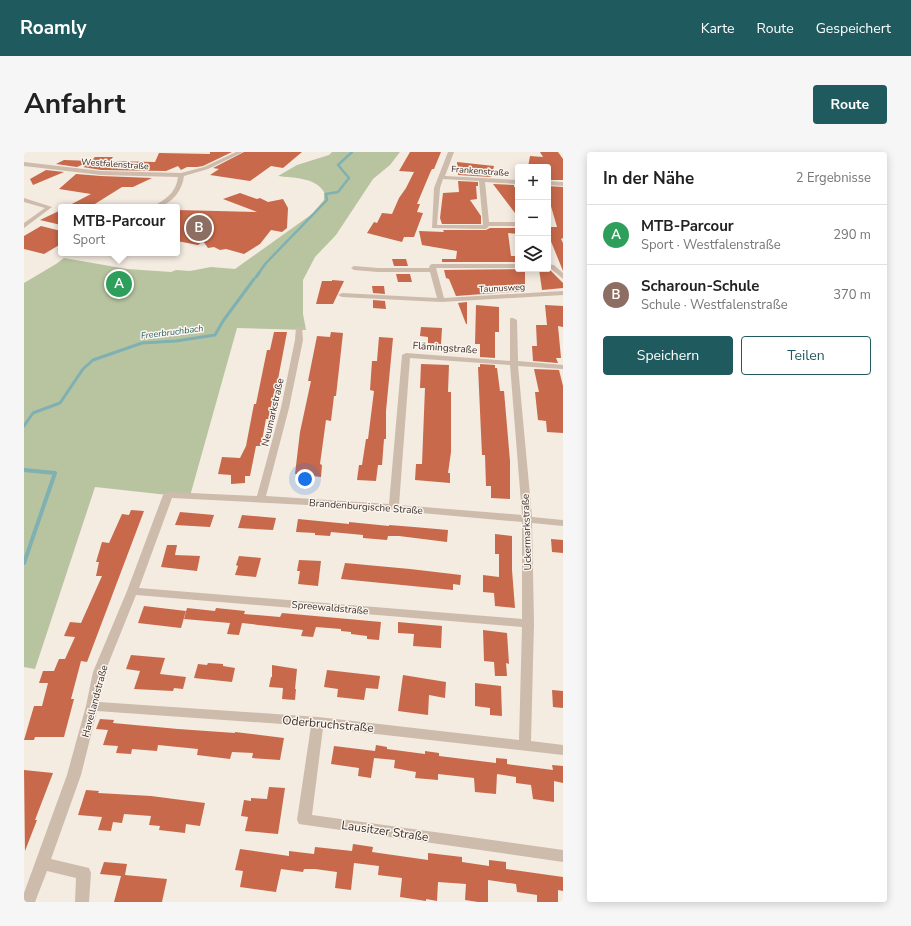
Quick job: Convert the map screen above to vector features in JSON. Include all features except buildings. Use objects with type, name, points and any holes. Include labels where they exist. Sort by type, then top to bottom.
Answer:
[{"type":"street","name":"Westfalenstraße","points":[[24,164],[101,173],[181,176],[206,168],[240,152]]},
{"type":"street","points":[[451,152],[437,188],[434,227],[486,227],[482,180]]},
{"type":"street","points":[[160,204],[176,192],[180,185],[181,176]]},
{"type":"street","name":"Frankenstraße","points":[[441,177],[515,182]]},
{"type":"street","points":[[551,183],[563,184]]},
{"type":"street","points":[[24,200],[49,207],[24,226]]},
{"type":"street","points":[[486,224],[515,224]]},
{"type":"street","points":[[441,300],[432,266],[515,266]]},
{"type":"street","points":[[551,266],[563,277]]},
{"type":"street","points":[[354,268],[378,270],[433,270]]},
{"type":"street","name":"Taunusweg","points":[[342,295],[441,300],[513,298],[563,292]]},
{"type":"street","name":"Uckermarkstraße","points":[[513,320],[514,363],[527,519],[528,623],[525,745]]},
{"type":"street","name":"Neumarkstraße","points":[[261,499],[286,408],[299,340],[299,330]]},
{"type":"street","name":"Flämingstraße","points":[[394,508],[406,355],[563,367]]},
{"type":"street","name":"Brandenburgische Straße","points":[[168,495],[261,499],[394,508],[563,523]]},
{"type":"street","name":"Havellandstraße","points":[[28,902],[74,775],[92,706],[99,672],[132,591],[168,495]]},
{"type":"street","name":"Spreewaldstraße","points":[[132,591],[528,623]]},
{"type":"street","name":"Oderbruchstraße","points":[[92,706],[318,722],[563,750]]},
{"type":"street","name":"Lausitzer Straße","points":[[318,722],[304,820],[563,856]]},
{"type":"street","points":[[42,863],[84,872],[82,902]]},
{"type":"green space","points":[[332,152],[400,152],[390,165],[373,179],[336,235],[315,257],[303,280],[303,314],[306,330],[237,328],[190,496],[95,487],[35,669],[24,667],[24,283],[64,258],[127,269],[171,272],[176,270],[190,271],[211,267],[235,269],[312,214],[324,200],[324,192],[315,183],[303,179],[278,176],[297,165],[329,155]]},
{"type":"waterway","name":"Freerbruchbach","points":[[258,274],[266,263],[327,200],[326,194],[338,192],[349,178],[338,165],[352,152]]},
{"type":"waterway","name":"Freerbruchbach","points":[[256,277],[259,273]]},
{"type":"waterway","name":"Freerbruchbach","points":[[24,426],[33,413],[60,403],[83,369],[93,360],[142,343],[176,341],[215,335],[223,321],[254,279]]},
{"type":"waterway","name":"Freerbruchbach","points":[[24,470],[55,473],[24,563]]},
{"type":"place","name":"Scharoun-Schule","points":[[199,228]]},
{"type":"place","name":"MTB-Parcour","points":[[119,284]]}]
